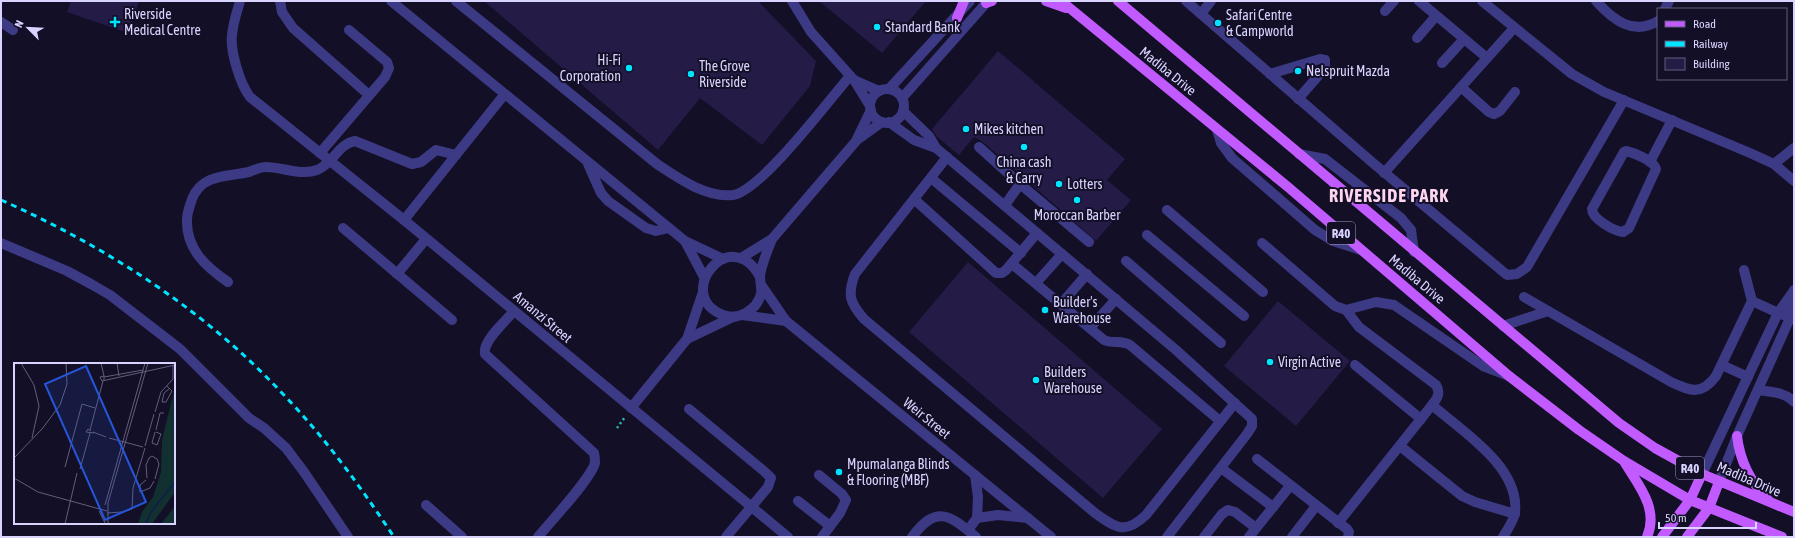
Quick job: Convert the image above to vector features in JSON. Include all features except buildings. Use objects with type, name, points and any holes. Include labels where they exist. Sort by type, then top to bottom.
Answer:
[{"type":"main road","points":[[957,18],[964,1]]},
{"type":"main road","points":[[1046,1],[1072,10]]},
{"type":"main road","name":"Madiba Drive","points":[[1061,1],[1361,250],[1509,376],[1579,430],[1624,461],[1690,500],[1782,537]]},
{"type":"main road","name":"Madiba Drive","points":[[1118,1],[1414,252],[1619,423],[1655,448],[1702,474],[1794,512]]},
{"type":"main road","points":[[1737,436],[1739,450],[1748,474],[1759,491],[1771,503]]},
{"type":"main road","points":[[1624,461],[1650,508],[1651,525],[1647,537]]},
{"type":"main road","points":[[1662,537],[1690,500],[1702,474]]},
{"type":"main road","points":[[1687,537],[1708,508],[1719,482]]},
{"type":"street","name":"Amanzi Street","points":[[240,1],[232,40],[243,86],[250,97],[404,220],[788,537]]},
{"type":"street","points":[[280,1],[282,12],[293,28],[369,95]]},
{"type":"street","points":[[391,1],[504,95],[685,241],[723,258]]},
{"type":"street","points":[[456,1],[657,164],[686,182],[710,192],[732,195],[751,187],[773,167],[852,78]]},
{"type":"street","points":[[792,1],[811,32],[852,78],[871,108],[875,118],[885,122],[914,140],[936,148]]},
{"type":"street","points":[[857,140],[871,108],[873,97],[884,90],[957,18],[970,1]]},
{"type":"street","points":[[1186,1],[1384,173],[1507,275],[1517,274],[1527,267],[1624,100]]},
{"type":"street","points":[[1201,14],[1212,1]]},
{"type":"street","points":[[1385,11],[1394,1]]},
{"type":"street","points":[[1419,1],[1487,58]]},
{"type":"street","points":[[1482,1],[1572,74],[1604,92],[1774,164],[1794,181]]},
{"type":"street","points":[[1596,1],[1603,9],[1617,19],[1634,28],[1644,28],[1657,22]]},
{"type":"street","points":[[902,98],[989,2]]},
{"type":"street","points":[[1417,38],[1436,16]]},
{"type":"street","points":[[1,22],[13,30]]},
{"type":"street","points":[[1384,173],[1514,28]]},
{"type":"street","points":[[320,153],[385,77],[388,71],[389,65],[349,30]]},
{"type":"street","points":[[1442,63],[1464,39]]},
{"type":"street","points":[[1270,74],[1320,59],[1325,60],[1325,68],[1298,99]]},
{"type":"street","points":[[741,258],[772,238],[857,140],[885,122],[898,119],[903,111],[902,98],[897,92],[884,90],[852,78]]},
{"type":"street","points":[[1461,87],[1489,112],[1494,114],[1500,111],[1515,92]]},
{"type":"street","points":[[404,220],[504,95]]},
{"type":"street","points":[[903,111],[928,136],[936,148],[1116,299],[1235,402],[1252,419],[1252,426],[1167,537]]},
{"type":"street","points":[[1650,162],[1672,120]]},
{"type":"street","points":[[1217,130],[1221,143],[1232,158],[1315,230],[1333,241],[1361,250]]},
{"type":"street","points":[[228,282],[212,271],[197,256],[186,230],[187,214],[195,193],[200,185],[212,178],[248,172],[264,166],[301,172],[317,170],[330,162],[345,145],[355,141],[412,164],[421,162],[436,150],[456,155]]},
{"type":"street","points":[[978,147],[1089,242]]},
{"type":"street","points":[[1774,164],[1794,148]]},
{"type":"street","points":[[1628,151],[1650,162],[1656,166],[1656,172],[1628,230],[1620,232],[1594,217],[1592,207],[1624,152],[1628,151]]},
{"type":"street","points":[[1299,154],[1325,159],[1401,218],[1411,230],[1414,252]]},
{"type":"street","points":[[947,157],[855,274],[850,296],[854,308],[870,324],[1095,513],[1110,522],[1125,528],[1138,522],[1159,500],[1235,402]]},
{"type":"street","points":[[587,162],[601,193],[608,201],[646,228],[656,231],[669,228]]},
{"type":"street","points":[[931,178],[1021,253]]},
{"type":"street","points":[[1005,205],[1020,184]]},
{"type":"street","points":[[914,199],[993,271],[999,273],[1003,273],[1012,264],[1037,233]]},
{"type":"street","points":[[1167,210],[1263,292]]},
{"type":"street","points":[[343,228],[452,320]]},
{"type":"street","points":[[1147,235],[1244,316]]},
{"type":"street","points":[[687,339],[750,310],[757,304],[761,295],[761,281],[772,238]]},
{"type":"street","points":[[397,274],[426,239]]},
{"type":"street","points":[[685,241],[704,277]]},
{"type":"street","points":[[1,243],[67,271],[110,295],[180,349],[249,418],[264,428],[286,448],[348,537]]},
{"type":"street","points":[[1262,243],[1334,306],[1346,310],[1376,302],[1394,305],[1483,366],[1509,376]]},
{"type":"street","points":[[1036,283],[1062,254]]},
{"type":"street","points":[[631,408],[687,339],[703,292],[704,277],[715,263],[723,258],[741,258],[752,265],[761,281]]},
{"type":"street","points":[[1126,261],[1221,343]]},
{"type":"street","points":[[1012,264],[1109,342],[1121,341],[1130,345],[1220,421]]},
{"type":"street","points":[[1524,297],[1659,376],[1694,391],[1705,388],[1716,376],[1752,301],[1744,270]]},
{"type":"street","points":[[1060,304],[1086,274]]},
{"type":"street","name":"Weir Street","points":[[761,281],[786,321],[1051,537]]},
{"type":"street","points":[[1702,474],[1778,313],[1794,290]]},
{"type":"street","points":[[1719,482],[1737,436],[1792,319],[1794,290]]},
{"type":"street","points":[[703,292],[710,307],[717,312],[738,316],[786,321]]},
{"type":"street","points":[[1090,328],[1116,299]]},
{"type":"street","points":[[1752,301],[1792,319]]},
{"type":"street","points":[[1338,523],[1400,446],[1438,395],[1436,385],[1359,327],[1346,310]]},
{"type":"street","points":[[1504,326],[1548,311]]},
{"type":"street","points":[[514,312],[490,339],[485,348],[485,354],[594,453],[595,458],[588,476],[538,537]]},
{"type":"street","points":[[1355,365],[1421,419]]},
{"type":"street","points":[[1722,365],[1748,377]]},
{"type":"street","points":[[1758,390],[1780,394],[1790,398],[1794,402]]},
{"type":"street","points":[[1432,405],[1490,454],[1504,472],[1513,493],[1515,514],[1502,537]]},
{"type":"street","points":[[689,409],[769,475],[770,483],[768,487],[726,537]]},
{"type":"street","points":[[1400,446],[1462,496],[1475,502],[1515,514]]},
{"type":"street","points":[[1257,459],[1349,532],[1348,537]]},
{"type":"street","points":[[1221,468],[1273,507]]},
{"type":"street","points":[[819,475],[842,494],[846,500],[840,513],[822,537]]},
{"type":"street","points":[[912,537],[926,520],[936,517],[952,519],[972,534],[977,518],[978,503],[975,475]]},
{"type":"street","points":[[1249,537],[1290,486]]},
{"type":"street","points":[[798,501],[830,526]]},
{"type":"street","points":[[426,505],[462,537]]},
{"type":"street","points":[[1292,537],[1316,506]]},
{"type":"street","points":[[1204,537],[1226,511],[1235,512],[1256,528]]},
{"type":"street","points":[[977,518],[1004,515],[1028,518]]},
{"type":"railway","points":[[1,200],[40,218],[115,259],[151,282],[219,333],[251,362],[312,426],[355,480],[394,537]]},
{"type":"place","name":"Riverside Medical Centre","points":[[115,22]]},
{"type":"place","name":"Safari Centre & Campworld","points":[[1218,23]]},
{"type":"place","name":"Standard Bank","points":[[877,27]]},
{"type":"place","name":"Hi-Fi Corporation","points":[[629,68]]},
{"type":"place","name":"Nelspruit Mazda","points":[[1298,71]]},
{"type":"place","name":"The Grove Riverside","points":[[691,74]]},
{"type":"place","name":"Mikes kitchen","points":[[966,129]]},
{"type":"place","name":"China cash & Carry","points":[[1024,147]]},
{"type":"place","name":"Lotters","points":[[1059,184]]},
{"type":"place","name":"Moroccan Barber","points":[[1077,200]]},
{"type":"place","name":"Builder's Warehouse","points":[[1045,310]]},
{"type":"place","name":"Virgin Active","points":[[1270,362]]},
{"type":"place","name":"Builders Warehouse","points":[[1036,380]]},
{"type":"place","name":"Mpumalanga Blinds & Flooring (MBF)","points":[[839,472]]},
{"type":"district","name":"RIVERSIDE PARK","points":[[1389,196]]}]
